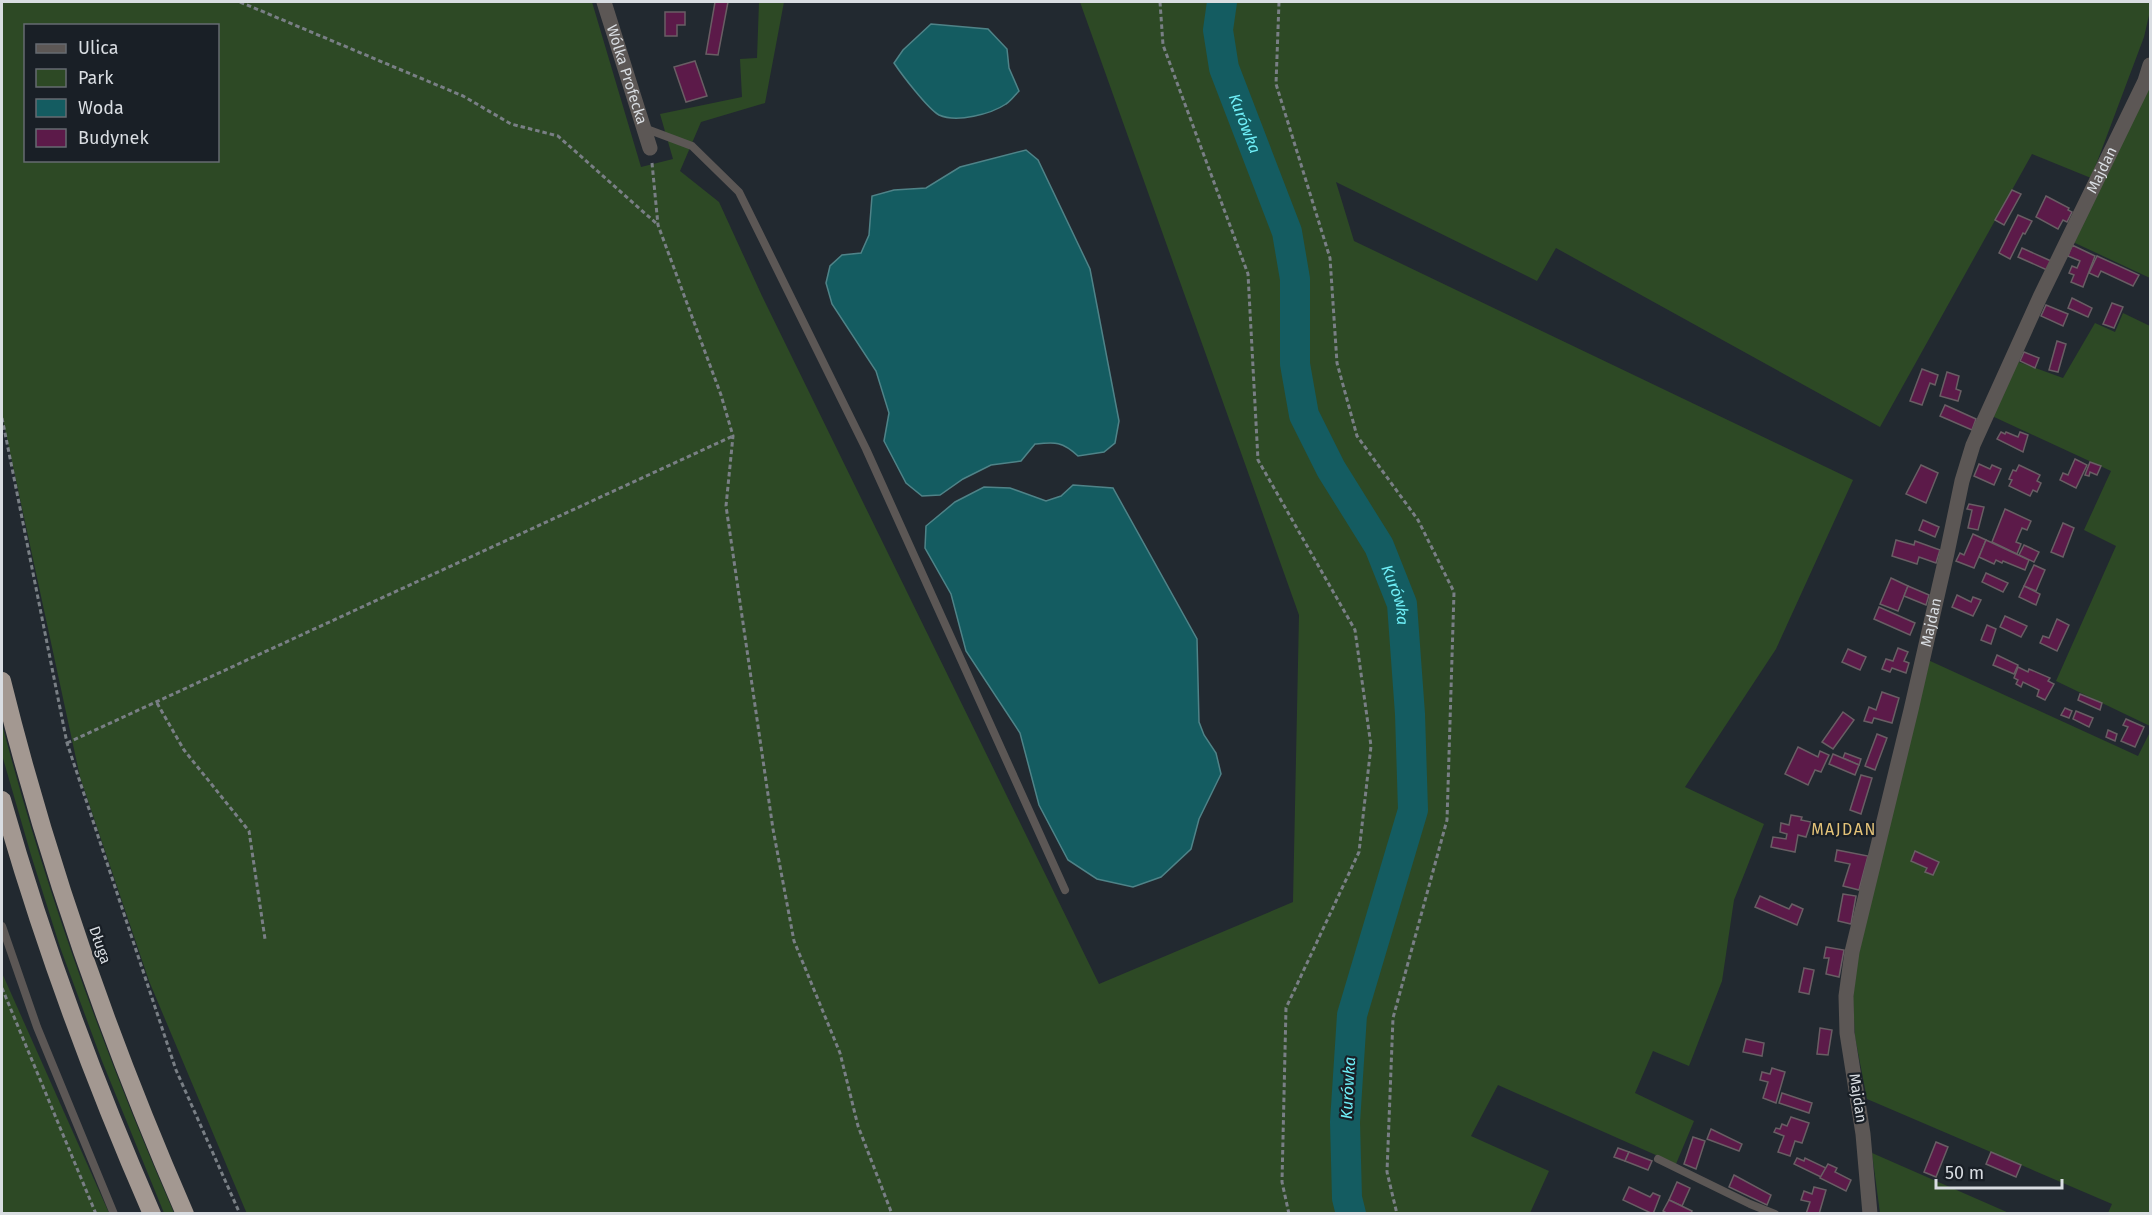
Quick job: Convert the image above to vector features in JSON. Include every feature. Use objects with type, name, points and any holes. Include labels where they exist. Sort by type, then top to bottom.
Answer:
[{"type":"highway","name":"Długa","points":[[2,681],[35,802],[79,941],[127,1071],[185,1214]]},
{"type":"highway","points":[[2,800],[65,996],[106,1105],[152,1214]]},
{"type":"street","name":"Wólka Profecka","points":[[604,2],[650,148]]},
{"type":"street","name":"Majdan","points":[[1870,1214],[1863,1134],[1847,1033],[1846,996],[1852,952],[1916,688],[1962,481],[1973,445],[2040,297],[2151,65]]},
{"type":"lane","points":[[644,128],[692,146],[739,192],[866,449],[1065,890]]},
{"type":"lane","points":[[2,926],[41,1038],[114,1214]]},
{"type":"lane","points":[[1658,1159],[1775,1214]]},
{"type":"path","points":[[240,2],[464,96],[511,124],[558,135],[658,225]]},
{"type":"path","points":[[1160,2],[1163,45],[1248,274],[1258,460],[1355,630],[1371,746],[1359,852],[1286,1008],[1282,1182],[1290,1214]]},
{"type":"path","points":[[1279,2],[1275,84],[1330,258],[1337,363],[1357,436],[1418,520],[1454,592],[1447,820],[1393,1018],[1388,1172],[1397,1214]]},
{"type":"path","points":[[650,148],[658,225],[721,394],[733,436],[726,506],[773,830],[794,941],[840,1053],[858,1126],[892,1214]]},
{"type":"path","points":[[2,418],[67,743],[176,1070],[240,1214]]},
{"type":"path","points":[[67,743],[733,436]]},
{"type":"path","points":[[157,703],[184,750],[249,831],[264,939]]},
{"type":"path","points":[[2,988],[96,1214]]},
{"type":"green space","points":[[2,2],[592,2],[641,167],[673,159],[660,114],[742,97],[740,59],[757,58],[759,2],[784,2],[765,103],[701,122],[680,171],[719,202],[762,296],[1099,984],[1293,902],[1299,615],[1080,2],[2150,2],[2144,37],[2091,178],[2032,154],[1880,427],[1556,248],[1537,281],[1336,182],[1354,241],[1853,480],[1776,649],[1685,787],[1764,824],[1734,900],[1722,981],[1689,1066],[1653,1051],[1635,1093],[1694,1121],[1676,1164],[1498,1085],[1471,1136],[1549,1171],[1530,1213],[247,1214],[149,981],[80,777],[3,420]]},
{"type":"green space","points":[[2150,82],[2150,278],[2073,242]]},
{"type":"green space","points":[[2123,313],[2150,326],[2150,726],[2056,681],[2116,546],[2084,530],[2111,471],[1992,416],[2016,361],[2063,378],[2095,323],[2115,332]]},
{"type":"green space","points":[[1928,660],[2138,756],[2150,732],[2150,1213],[2108,1213],[2112,1204],[1867,1099],[1855,1037],[1853,998],[1858,957]]},
{"type":"green space","points":[[2,724],[38,849],[79,972],[124,1094],[174,1213],[164,1213],[102,1061],[60,947],[2,755]]},
{"type":"green space","points":[[2,973],[109,1213],[2,1213]]},
{"type":"green space","points":[[1872,1153],[2009,1213],[1880,1213]]},
{"type":"water","points":[[931,24],[988,29],[1007,49],[1009,68],[1019,91],[1000,108],[983,114],[955,118],[934,112],[894,63],[903,50]]},
{"type":"water","points":[[1026,150],[1038,160],[1090,269],[1119,421],[1115,443],[1104,452],[1078,456],[1058,444],[1035,444],[1021,461],[991,465],[963,479],[940,495],[922,496],[906,483],[884,441],[889,413],[876,371],[832,304],[826,283],[830,266],[842,255],[861,253],[869,235],[872,196],[894,190],[926,188],[960,167]]},
{"type":"water","points":[[1073,485],[1113,488],[1197,639],[1199,722],[1204,735],[1216,753],[1221,774],[1199,819],[1191,849],[1161,877],[1133,887],[1097,879],[1068,860],[1039,805],[1020,733],[966,651],[951,594],[925,548],[926,526],[955,502],[984,487],[1010,488],[1046,501],[1061,496]]},
{"type":"building","points":[[715,2],[728,2],[718,55],[706,54]]},
{"type":"building","points":[[665,12],[685,12],[685,25],[677,25],[677,36],[665,36]]},
{"type":"building","points":[[695,61],[707,96],[686,102],[674,67]]},
{"type":"building","points":[[2012,190],[2021,194],[2004,225],[1995,220]]},
{"type":"building","points":[[2046,196],[2069,208],[2068,210],[2072,212],[2067,222],[2063,220],[2058,229],[2036,217]]},
{"type":"building","points":[[2018,215],[2032,221],[2010,259],[1999,253]]},
{"type":"building","points":[[2072,245],[2095,256],[2083,287],[2071,282],[2074,275],[2069,273],[2072,266],[2077,268],[2080,261],[2068,256]]},
{"type":"building","points":[[2022,248],[2051,261],[2047,270],[2018,257]]},
{"type":"building","points":[[2097,256],[2139,275],[2133,286],[2101,271],[2098,277],[2089,273]]},
{"type":"building","points":[[2072,298],[2092,308],[2088,317],[2068,308]]},
{"type":"building","points":[[2112,303],[2123,307],[2114,328],[2103,324]]},
{"type":"building","points":[[2046,305],[2068,314],[2063,326],[2041,316]]},
{"type":"building","points":[[2057,341],[2066,344],[2058,372],[2049,370]]},
{"type":"building","points":[[2024,352],[2039,358],[2035,368],[2020,361]]},
{"type":"building","points":[[1922,369],[1938,375],[1935,385],[1930,383],[1922,405],[1910,401]]},
{"type":"building","points":[[1947,372],[1959,376],[1956,389],[1961,391],[1958,401],[1940,396]]},
{"type":"building","points":[[1945,405],[1976,419],[1972,430],[1940,416]]},
{"type":"building","points":[[2001,432],[2018,437],[2020,432],[2028,435],[2023,452],[1997,439]]},
{"type":"building","points":[[2075,459],[2087,465],[2076,488],[2060,480],[2063,473],[2068,475]]},
{"type":"building","points":[[2090,462],[2101,466],[2097,475],[2090,472],[2089,476],[2085,475]]},
{"type":"building","points":[[1979,464],[1990,469],[1992,465],[2001,469],[1994,485],[1974,476]]},
{"type":"building","points":[[1921,465],[1938,473],[1926,503],[1906,494]]},
{"type":"building","points":[[2019,465],[2040,475],[2037,481],[2041,483],[2037,492],[2033,490],[2030,496],[2009,486],[2013,470],[2016,471]]},
{"type":"building","points":[[1969,504],[1984,507],[1978,530],[1968,528],[1972,510],[1967,509]]},
{"type":"building","points":[[2005,509],[2031,521],[2027,530],[2022,528],[2016,542],[2021,544],[2017,554],[1992,542]]},
{"type":"building","points":[[1923,520],[1939,527],[1935,537],[1919,530]]},
{"type":"building","points":[[2063,523],[2074,528],[2063,557],[2051,552]]},
{"type":"building","points":[[1973,534],[1986,540],[1974,568],[1956,561],[1960,553],[1964,555]]},
{"type":"building","points":[[1896,540],[1914,545],[1915,541],[1940,550],[1936,563],[1919,557],[1917,564],[1892,556]]},
{"type":"building","points":[[1986,540],[2029,560],[2025,570],[2003,561],[2002,563],[1996,560],[1994,564],[1979,557]]},
{"type":"building","points":[[2024,545],[2039,552],[2034,562],[2019,555]]},
{"type":"building","points":[[2034,565],[2045,570],[2036,591],[2024,586]]},
{"type":"building","points":[[1986,573],[2008,583],[2003,592],[1982,582]]},
{"type":"building","points":[[1891,578],[1908,586],[1898,611],[1880,604]]},
{"type":"building","points":[[1908,586],[1929,595],[1926,605],[1904,596]]},
{"type":"building","points":[[2024,586],[2040,594],[2036,605],[2019,597]]},
{"type":"building","points":[[1957,595],[1971,602],[1973,597],[1981,600],[1973,616],[1952,607]]},
{"type":"building","points":[[1879,607],[1915,623],[1910,635],[1874,619]]},
{"type":"building","points":[[2005,616],[2027,626],[2021,637],[2000,627]]},
{"type":"building","points":[[2057,619],[2069,625],[2057,651],[2040,643],[2043,636],[2049,638]]},
{"type":"building","points":[[1987,625],[1996,629],[1991,644],[1981,640]]},
{"type":"building","points":[[1898,648],[1908,652],[1904,661],[1909,663],[1906,673],[1892,668],[1890,672],[1882,669],[1886,659],[1893,661]]},
{"type":"building","points":[[1848,649],[1866,657],[1860,670],[1842,662]]},
{"type":"building","points":[[1997,655],[2018,665],[2014,674],[1993,665]]},
{"type":"building","points":[[2018,667],[2050,678],[2048,681],[2054,684],[2045,700],[2037,696],[2039,690],[2023,682],[2021,687],[2016,684],[2018,680],[2014,678]]},
{"type":"building","points":[[1882,692],[1899,698],[1892,723],[1874,718],[1872,723],[1864,721],[1869,707],[1876,710]]},
{"type":"building","points":[[2080,694],[2102,703],[2100,710],[2078,700]]},
{"type":"building","points":[[2065,708],[2072,711],[2069,718],[2061,715]]},
{"type":"building","points":[[2076,711],[2093,718],[2089,727],[2073,719]]},
{"type":"building","points":[[1843,712],[1854,720],[1833,749],[1822,742]]},
{"type":"building","points":[[2126,719],[2144,727],[2135,747],[2121,741],[2128,727],[2123,725]]},
{"type":"building","points":[[2108,730],[2117,734],[2115,741],[2106,737]]},
{"type":"building","points":[[1877,734],[1887,738],[1875,770],[1865,766]]},
{"type":"building","points":[[1798,747],[1818,757],[1820,751],[1829,755],[1821,772],[1815,770],[1808,785],[1785,774]]},
{"type":"building","points":[[1845,753],[1861,759],[1859,765],[1843,758]]},
{"type":"building","points":[[1833,754],[1859,765],[1855,775],[1829,764]]},
{"type":"building","points":[[1861,775],[1872,778],[1861,814],[1850,810]]},
{"type":"building","points":[[1791,815],[1811,822],[1806,837],[1798,835],[1795,852],[1771,847],[1773,837],[1786,839],[1787,834],[1780,832],[1781,823],[1789,825]]},
{"type":"building","points":[[1837,850],[1868,856],[1859,890],[1843,886],[1850,864],[1835,861]]},
{"type":"building","points":[[1915,851],[1939,862],[1933,875],[1925,872],[1927,868],[1911,861]]},
{"type":"building","points":[[1843,894],[1856,896],[1851,924],[1838,921]]},
{"type":"building","points":[[1760,896],[1789,909],[1792,904],[1803,909],[1797,925],[1755,907]]},
{"type":"building","points":[[1826,947],[1844,950],[1839,977],[1826,974],[1829,958],[1824,958]]},
{"type":"building","points":[[1804,968],[1814,970],[1809,994],[1799,992]]},
{"type":"building","points":[[1820,1028],[1832,1030],[1828,1055],[1817,1054]]},
{"type":"building","points":[[1746,1039],[1764,1043],[1762,1056],[1743,1052]]},
{"type":"building","points":[[1772,1068],[1785,1072],[1776,1103],[1763,1098],[1768,1082],[1760,1080],[1762,1072],[1770,1074]]},
{"type":"building","points":[[1782,1093],[1812,1103],[1809,1113],[1779,1103]]},
{"type":"building","points":[[1791,1117],[1809,1123],[1802,1143],[1795,1141],[1790,1156],[1778,1152],[1784,1136],[1774,1132],[1776,1128],[1780,1129],[1782,1124],[1787,1126]]},
{"type":"building","points":[[1711,1129],[1742,1144],[1739,1151],[1707,1139]]},
{"type":"building","points":[[1693,1137],[1705,1141],[1696,1169],[1684,1164]]},
{"type":"building","points":[[1936,1142],[1948,1147],[1936,1177],[1924,1172]]},
{"type":"building","points":[[1618,1148],[1629,1152],[1625,1161],[1614,1157]]},
{"type":"building","points":[[1629,1152],[1652,1161],[1648,1170],[1625,1161]]},
{"type":"building","points":[[1991,1152],[2021,1165],[2016,1177],[1986,1164]]},
{"type":"building","points":[[1797,1158],[1804,1161],[1805,1158],[1826,1168],[1821,1177],[1794,1164]]},
{"type":"building","points":[[1828,1164],[1837,1168],[1835,1172],[1851,1180],[1846,1191],[1820,1178]]},
{"type":"building","points":[[1734,1175],[1771,1195],[1767,1205],[1729,1187]]},
{"type":"building","points":[[1677,1182],[1690,1188],[1682,1206],[1669,1200]]},
{"type":"building","points":[[1629,1187],[1650,1197],[1653,1193],[1660,1196],[1653,1214],[1623,1200]]},
{"type":"building","points":[[1814,1187],[1826,1190],[1819,1214],[1806,1214],[1810,1202],[1801,1200],[1804,1191],[1812,1194]]},
{"type":"building","points":[[1669,1200],[1692,1211],[1691,1214],[1668,1214],[1663,1211]]},
{"type":"waterway","name":"Kurówka","points":[[1222,2],[1218,30],[1224,68],[1287,232],[1295,279],[1295,364],[1304,415],[1331,469],[1379,546],[1402,604],[1410,714],[1413,810],[1352,1015],[1345,1122],[1347,1198],[1351,1214]]},
{"type":"district","name":"MAJDAN","points":[[1844,829]]}]
